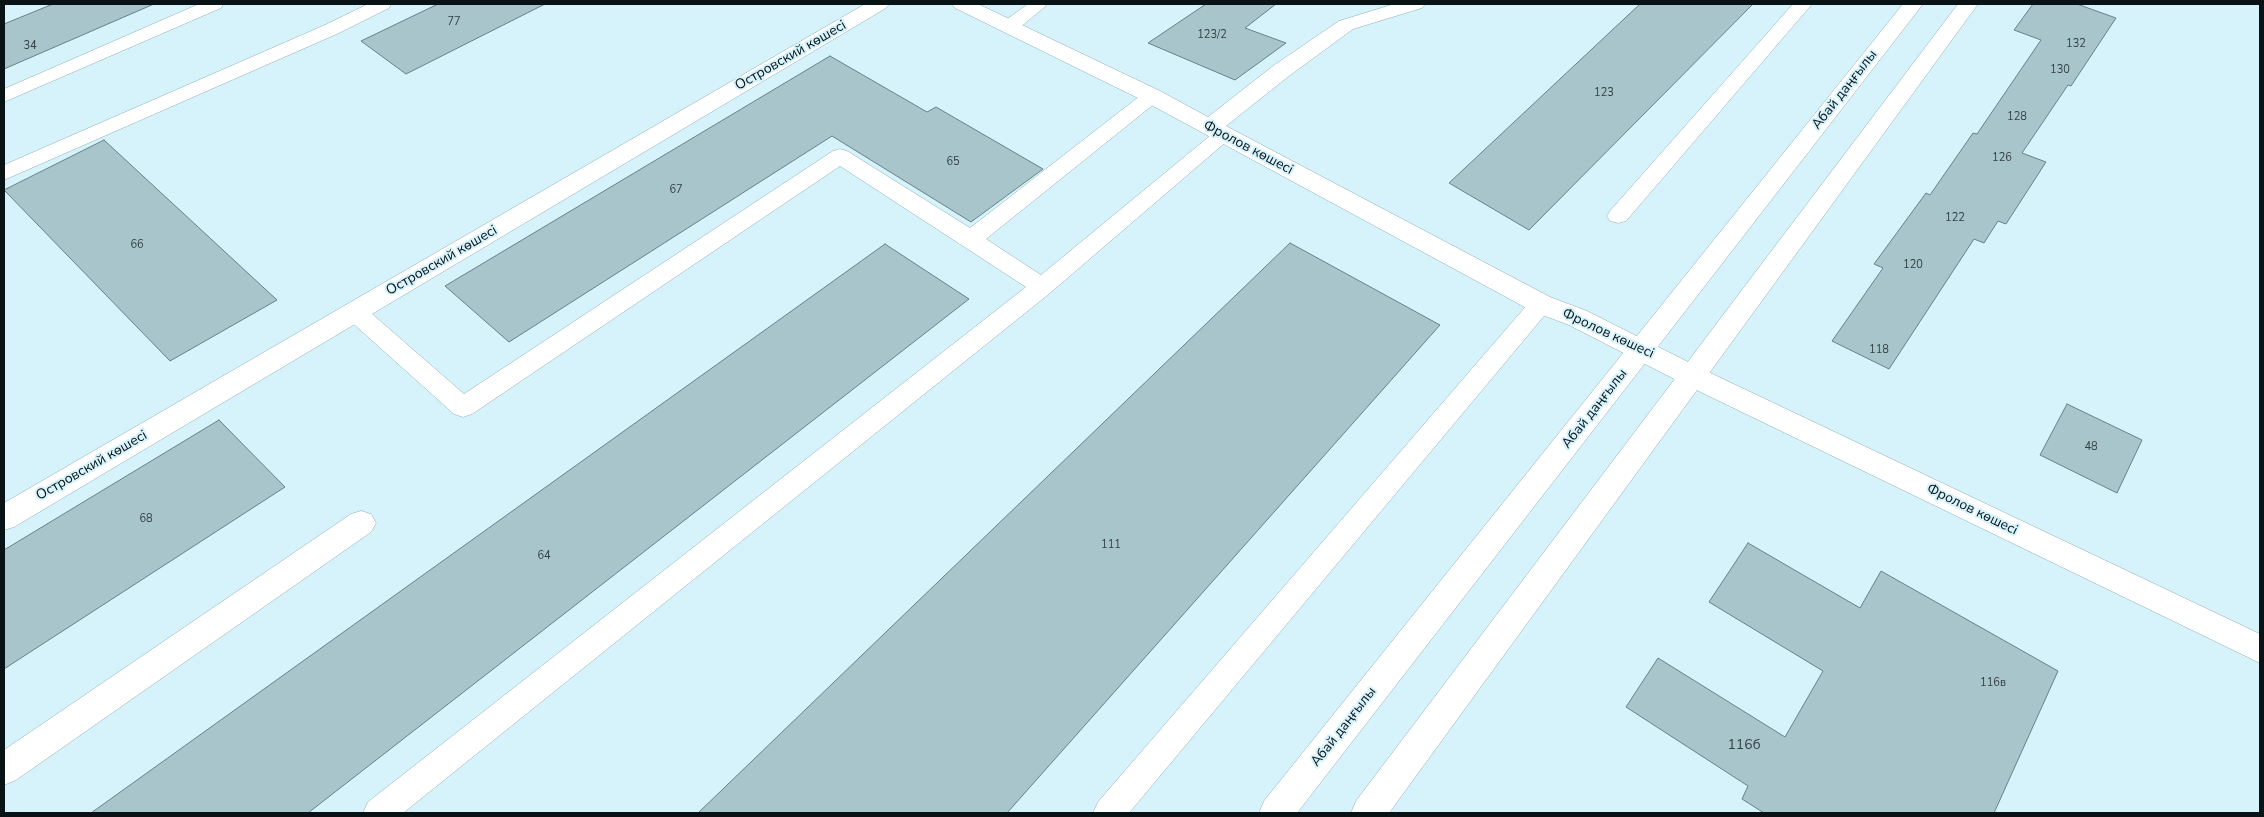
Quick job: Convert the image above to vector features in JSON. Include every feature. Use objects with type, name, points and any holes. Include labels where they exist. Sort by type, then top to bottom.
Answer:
[{"type":"street","name":"Островский көшесі","points":[[4,518],[879,4]]},
{"type":"street","name":"Фролов көшесі","points":[[962,4],[1152,96],[1541,304],[1578,318],[1642,348],[1692,376],[2260,649]]},
{"type":"street","points":[[1217,131],[1281,71],[1346,24],[1415,4]]},
{"type":"street","name":"Абай даңғылы","points":[[1276,813],[1913,4]]},
{"type":"street","points":[[1368,813],[1968,4]]},
{"type":"street","points":[[4,769],[362,523]]},
{"type":"lane","points":[[4,96],[214,4]]},
{"type":"lane","points":[[4,173],[332,29],[382,4]]},
{"type":"lane","points":[[1010,26],[1039,4]]},
{"type":"lane","points":[[1618,216],[1803,4]]},
{"type":"lane","points":[[971,239],[1152,96]]},
{"type":"lane","points":[[379,813],[1042,287],[1217,131]]},
{"type":"lane","points":[[355,312],[463,407],[840,156],[971,239],[1042,287]]},
{"type":"lane","points":[[1109,813],[1541,304]]},
{"type":"building","points":[[53,4],[154,4],[4,69],[4,24]]},
{"type":"building","points":[[438,4],[545,4],[406,74],[361,41]]},
{"type":"building","points":[[1206,4],[1276,4],[1245,28],[1286,43],[1235,80],[1148,43]]},
{"type":"building","points":[[1640,4],[1753,4],[1529,230],[1449,183]]},
{"type":"building","points":[[2033,4],[2077,4],[2116,18],[2071,86],[2068,85],[2022,153],[2046,162],[2006,224],[1998,221],[1984,243],[1974,239],[1889,369],[1832,341],[1883,268],[1874,264],[1926,193],[1930,195],[1973,133],[1977,134],[2041,40],[2014,30]]},
{"type":"building","points":[[830,56],[927,112],[936,107],[1043,169],[971,222],[832,136],[509,342],[445,286]]},
{"type":"building","points":[[104,140],[277,300],[170,361],[4,190]]},
{"type":"building","points":[[1290,243],[1440,325],[1007,813],[698,813]]},
{"type":"building","points":[[885,244],[969,299],[308,813],[91,813]]},
{"type":"building","points":[[2067,404],[2142,440],[2117,493],[2040,455]]},
{"type":"building","points":[[219,420],[285,487],[4,669],[4,550]]},
{"type":"building","points":[[1748,543],[1860,608],[1881,571],[2058,671],[1994,813],[1764,813],[1742,799],[1748,786],[1626,707],[1658,658],[1785,737],[1823,671],[1709,602]]}]
